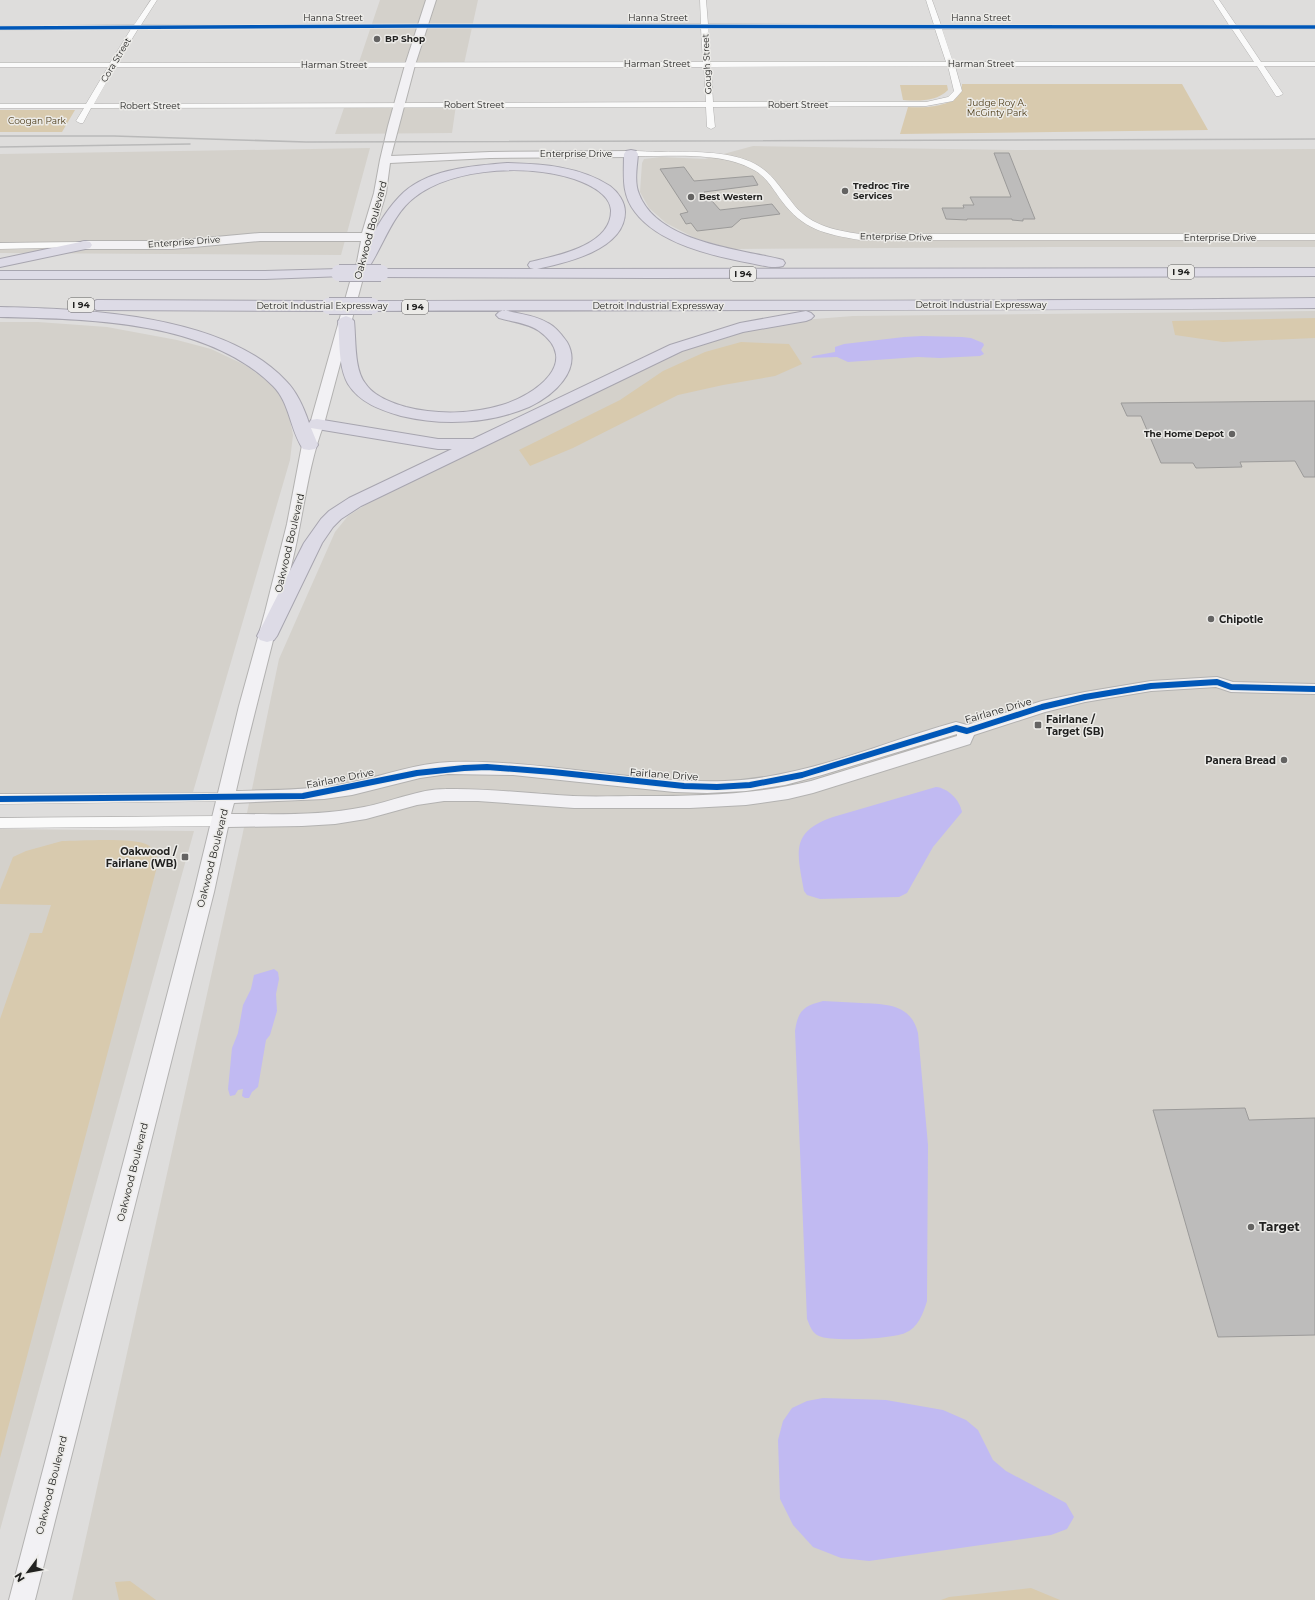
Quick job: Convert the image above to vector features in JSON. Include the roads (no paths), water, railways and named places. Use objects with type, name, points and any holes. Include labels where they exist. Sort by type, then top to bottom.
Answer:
[{"type":"highway","points":[[631,154],[630,186],[633,195],[643,211],[654,222],[668,232],[714,250],[755,260],[802,264],[1012,269],[1065,272]]},
{"type":"highway","points":[[362,267],[401,203],[410,193],[435,178],[453,173],[498,168],[522,167],[547,169],[591,181],[606,190],[616,200],[619,212],[616,224],[608,235],[594,245],[574,255],[552,262],[521,267],[421,273]]},
{"type":"highway","points":[[0,263],[85,245]]},
{"type":"highway","name":"I 94","points":[[0,275],[265,275],[339,273],[1315,272]]},
{"type":"highway","name":"Detroit Industrial Expressway","points":[[0,305],[457,307],[836,304],[1019,306],[1315,303]]},
{"type":"highway","points":[[267,636],[313,543],[327,523],[335,515],[355,502],[662,354],[692,342],[740,328],[786,318],[840,312],[1019,306]]},
{"type":"highway","points":[[346,321],[352,374],[356,383],[372,399],[405,412],[447,417],[480,415],[498,411],[532,399],[554,383],[564,364],[563,350],[555,337],[544,327],[523,319],[502,314],[468,311],[457,307]]},
{"type":"highway","points":[[0,312],[47,312],[131,321],[182,332],[228,348],[255,362],[279,383],[295,406],[309,445]]},
{"type":"highway","points":[[317,424],[438,444],[454,444],[485,439]]},
{"type":"main road","name":"Oakwood Boulevard","points":[[22,1600],[204,892],[247,706],[267,636],[294,524],[309,445],[317,424],[356,282],[362,267],[367,237],[380,193],[384,176],[385,160],[399,105],[410,64],[431,0]]},
{"type":"main road","name":"Enterprise Drive","points":[[385,160],[526,154],[631,154]]},
{"type":"main road","points":[[384,176],[417,163],[468,156]]},
{"type":"main road","name":"Enterprise Drive","points":[[85,245],[172,245],[260,236],[367,237]]},
{"type":"main road","name":"Fairlane Drive","points":[[1217,682],[1227,676],[1315,677]]},
{"type":"main road","name":"Fairlane Drive","points":[[227,797],[303,796],[341,790],[420,772],[446,768],[488,767],[574,774],[658,785],[708,788],[750,785],[774,781],[823,769],[956,728],[967,731],[1042,708],[1085,697],[1151,686],[1217,682],[1231,687],[1315,689]]},
{"type":"main road","name":"Fairlane Drive","points":[[220,821],[317,819],[371,812],[417,799],[444,795],[478,795],[574,802],[690,802],[746,799],[788,793],[846,778],[964,740],[967,731]]},
{"type":"main road","points":[[371,812],[367,806],[376,793],[391,783],[425,776],[488,767]]},
{"type":"main road","points":[[478,795],[501,789],[556,794],[569,793],[577,790],[578,782],[574,774]]},
{"type":"street","name":"Cora Street","points":[[80,121],[112,65],[154,0]]},
{"type":"street","name":"Gough Street","points":[[703,0],[711,127]]},
{"type":"street","points":[[929,0],[951,64]]},
{"type":"street","points":[[1216,0],[1279,94]]},
{"type":"street","name":"Hanna Street","points":[[0,28],[422,26],[705,28],[1315,27]]},
{"type":"street","name":"Robert Street","points":[[0,106],[914,105],[935,103],[955,95],[958,91],[951,64]]},
{"type":"street","name":"Harman Street","points":[[0,65],[1315,64]]},
{"type":"street","name":"Enterprise Drive","points":[[631,154],[711,156],[744,162],[764,174],[794,212],[807,222],[826,230],[860,237],[1315,238]]},
{"type":"street","name":"Enterprise Drive","points":[[0,246],[85,245]]},
{"type":"street","name":"Fairlane Drive","points":[[0,799],[227,797]]},
{"type":"street","name":"Fairlane Drive","points":[[0,822],[220,821]]},
{"type":"railway","points":[[0,136],[114,136],[306,142],[1315,139]]},
{"type":"railway","points":[[0,147],[190,144]]},
{"type":"place","name":"BP Shop","points":[[377,39]]},
{"type":"place","name":"Tredroc Tire Services","points":[[845,191]]},
{"type":"place","name":"Best Western","points":[[691,197]]},
{"type":"place","name":"The Home Depot","points":[[1232,434]]},
{"type":"place","name":"Chipotle","points":[[1211,619]]},
{"type":"place","name":"Fairlane / Target (SB)","points":[[1038,725]]},
{"type":"place","name":"Panera Bread","points":[[1284,760]]},
{"type":"place","name":"Oakwood / Fairlane (WB)","points":[[185,857]]},
{"type":"place","name":"Target","points":[[1251,1227]]},
{"type":"park label","name":"Judge Roy A. McGinty Park","points":[[997,108]]},
{"type":"park label","name":"Coogan Park","points":[[37,121]]}]
